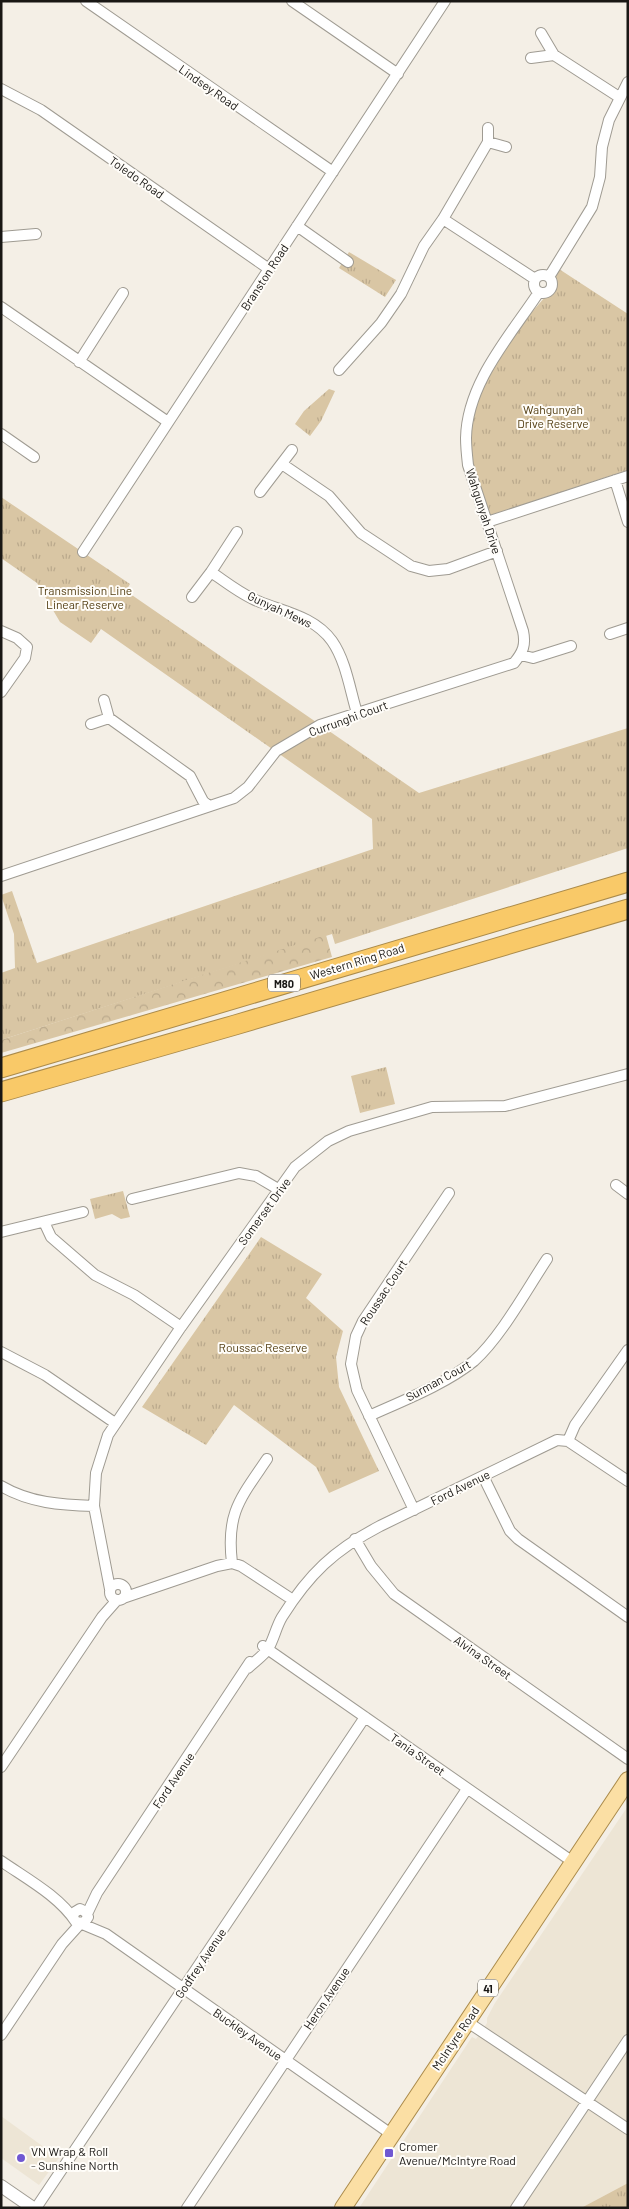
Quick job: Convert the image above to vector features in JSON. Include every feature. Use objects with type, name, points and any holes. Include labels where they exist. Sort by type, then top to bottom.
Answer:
[{"type":"highway","points":[[568,899],[628,876]]},
{"type":"highway","name":"Western Ring Road","points":[[1,1068],[628,882]]},
{"type":"highway","name":"M80","points":[[1,1092],[235,1026],[531,936],[628,909]]},
{"type":"highway","points":[[531,936],[628,914]]},
{"type":"main road","name":"McIntyre Road","points":[[338,2208],[347,2202],[390,2134],[628,1780]]},
{"type":"street","name":"Lindsey Road","points":[[86,1],[333,172]]},
{"type":"street","points":[[292,1],[398,74]]},
{"type":"street","name":"Branston Road","points":[[83,552],[446,1]]},
{"type":"street","points":[[541,33],[554,55],[619,97]]},
{"type":"street","points":[[531,58],[554,55]]},
{"type":"street","points":[[549,277],[592,208],[600,177],[604,134],[619,97],[628,82]]},
{"type":"street","name":"Toledo Road","points":[[1,89],[41,110],[269,269]]},
{"type":"street","points":[[339,370],[381,323],[401,294],[424,246],[488,142],[488,128]]},
{"type":"street","points":[[488,142],[506,146]]},
{"type":"street","points":[[442,219],[535,279]]},
{"type":"street","points":[[297,226],[348,262]]},
{"type":"street","points":[[1,237],[36,234]]},
{"type":"street","points":[[540,275],[549,277],[552,282],[552,288],[545,293],[539,292],[534,288],[535,279],[540,275]]},
{"type":"street","points":[[79,362],[122,292]]},
{"type":"street","name":"Wahgunyah Drive","points":[[521,655],[526,643],[523,631],[468,465],[466,439],[469,416],[482,378],[539,292]]},
{"type":"street","points":[[1,307],[168,422]]},
{"type":"street","points":[[1,434],[34,457]]},
{"type":"street","points":[[260,492],[292,450]]},
{"type":"street","points":[[282,464],[330,496],[361,533],[411,566],[429,571],[448,569],[497,551]]},
{"type":"street","points":[[487,522],[628,476]]},
{"type":"street","points":[[614,480],[628,522]]},
{"type":"street","points":[[192,597],[237,532]]},
{"type":"street","name":"Gunyah Mews","points":[[211,572],[258,602],[281,608],[312,622],[332,641],[341,660],[358,713]]},
{"type":"street","points":[[610,634],[628,628]]},
{"type":"street","points":[[1,631],[17,638],[27,647],[25,658],[1,692]]},
{"type":"street","name":"Currunghi Court","points":[[1,876],[234,798],[248,787],[276,750],[320,725],[514,663],[521,655],[533,658],[571,646]]},
{"type":"street","points":[[104,700],[109,718],[190,776],[203,801],[208,806]]},
{"type":"street","points":[[91,724],[109,718]]},
{"type":"street","name":"Somerset Drive","points":[[117,1592],[105,1564],[94,1506],[99,1461],[115,1423],[278,1189],[296,1167],[328,1141],[349,1131],[432,1107],[505,1106],[628,1074]]},
{"type":"street","points":[[132,1199],[239,1173],[256,1176],[278,1189]]},
{"type":"street","points":[[616,1185],[628,1194]]},
{"type":"street","name":"Roussac Court","points":[[414,1510],[352,1377],[352,1348],[362,1321],[449,1193]]},
{"type":"street","points":[[1,1232],[83,1212]]},
{"type":"street","points":[[44,1222],[52,1237],[95,1275],[134,1295],[181,1327]]},
{"type":"street","name":"Surman Court","points":[[369,1416],[454,1374],[474,1360],[492,1341],[547,1258]]},
{"type":"street","points":[[628,1350],[575,1425],[568,1441],[628,1481]]},
{"type":"street","points":[[1,1352],[44,1375],[115,1423]]},
{"type":"street","name":"Ford Avenue","points":[[1,2035],[248,1668],[252,1657],[266,1647],[268,1633],[317,1569],[355,1539],[557,1440],[568,1441]]},
{"type":"street","points":[[232,1563],[230,1529],[233,1515],[267,1459]]},
{"type":"street","points":[[483,1476],[510,1531],[518,1539],[628,1617]]},
{"type":"street","points":[[1,1486],[26,1497],[47,1503],[94,1506]]},
{"type":"street","name":"Alvina Street","points":[[355,1539],[371,1566],[394,1594],[628,1759]]},
{"type":"street","points":[[2,1763],[102,1617],[117,1592],[145,1590],[217,1566],[232,1563],[252,1572],[293,1600]]},
{"type":"street","name":"Tania Street","points":[[266,1647],[573,1862]]},
{"type":"street","name":"Godfrey Avenue","points":[[34,2208],[365,1717]]},
{"type":"street","name":"Heron Avenue","points":[[186,2208],[467,1789]]},
{"type":"street","name":"Buckley Avenue","points":[[1,1861],[390,2134]]},
{"type":"street","points":[[466,2021],[628,2129]]},
{"type":"street","points":[[516,2208],[628,2040]]},
{"type":"street","points":[[1,2186],[34,2208]]},
{"type":"shaded area","points":[[628,1806],[628,2183],[581,2208],[359,2208],[472,2037],[476,2039],[487,2023],[487,2018],[495,2003]]},
{"type":"shaded area","points":[[1,2116],[59,2158],[39,2185],[1,2158]]},
{"type":"green space","points":[[349,252],[396,280],[385,297],[339,268]]},
{"type":"green space","name":"Wahgunyah Drive Reserve","points":[[559,269],[628,314],[628,470],[488,516],[472,465],[470,435],[473,412],[487,379],[507,344],[532,312],[556,286],[556,277]]},
{"type":"green space","points":[[329,389],[335,391],[321,421],[310,436],[295,424],[304,411]]},
{"type":"green space","name":"Transmission Line Linear Reserve","points":[[1,497],[130,584],[126,591],[419,793],[628,728],[628,848],[335,944],[332,934],[1,1040],[1,973],[15,968],[14,934],[1,895],[12,891],[37,963],[373,849],[372,819],[101,629],[91,643],[60,622],[37,583],[1,558]]},
{"type":"green space","points":[[326,935],[332,957],[1,1053],[1,1040]]},
{"type":"green space","points":[[386,1067],[395,1104],[360,1113],[351,1076]]},
{"type":"green space","points":[[123,1191],[130,1217],[121,1219],[112,1214],[95,1219],[90,1199]]},
{"type":"green space","name":"Roussac Reserve","points":[[261,1237],[322,1274],[306,1298],[343,1331],[336,1357],[339,1387],[379,1471],[329,1493],[316,1467],[234,1405],[206,1445],[142,1407]]},
{"type":"green space","points":[[628,2183],[628,2206],[625,2208],[581,2208]]},
{"type":"place","name":"Cromer Avenue/McIntyre Road","points":[[389,2153]]},
{"type":"place","name":"VN Wrap & Roll - Sunshine North","points":[[21,2158]]}]
